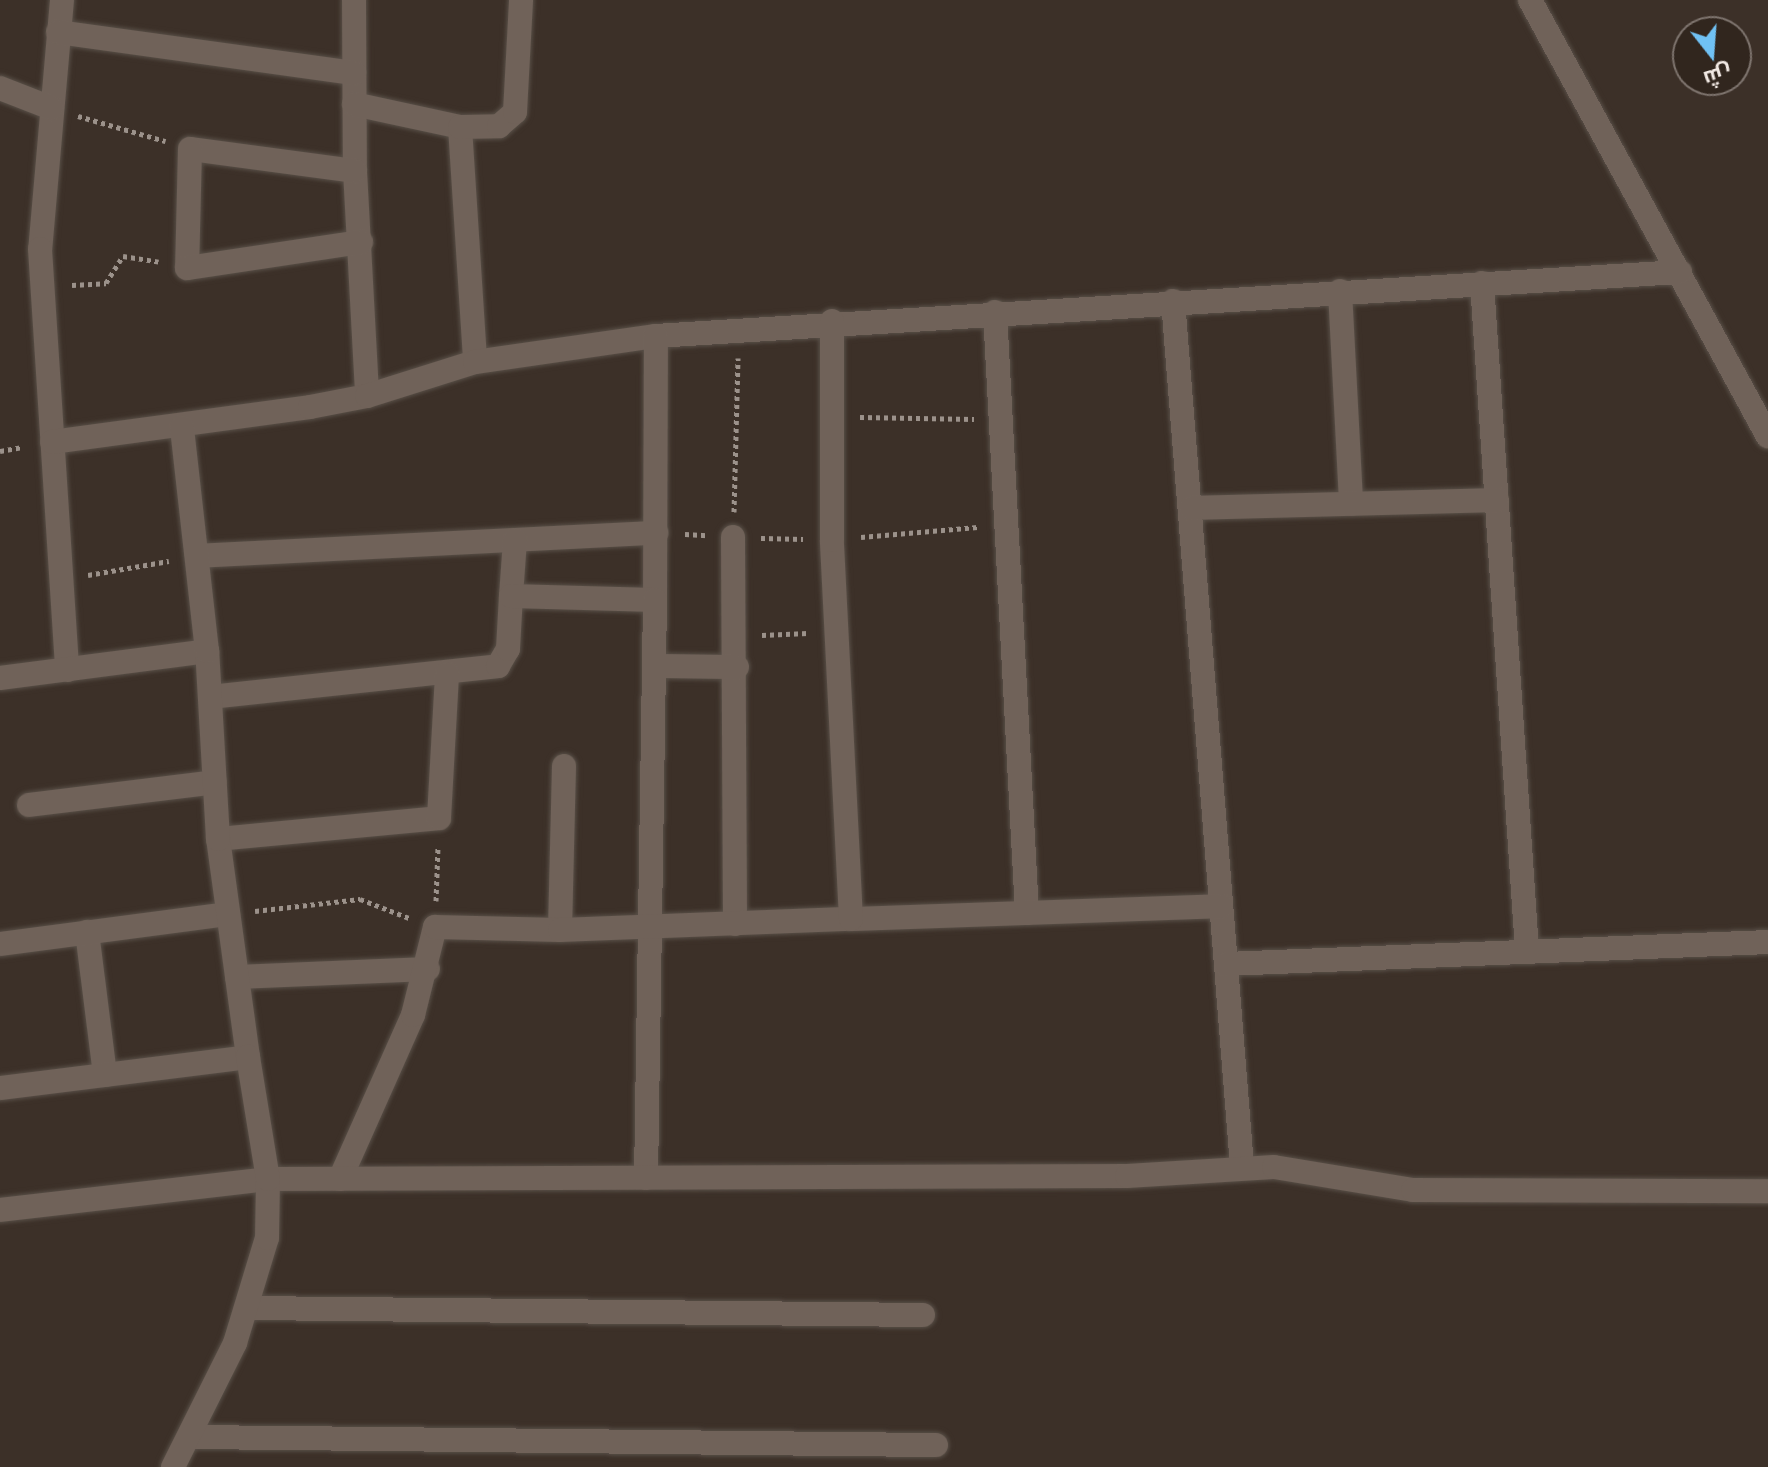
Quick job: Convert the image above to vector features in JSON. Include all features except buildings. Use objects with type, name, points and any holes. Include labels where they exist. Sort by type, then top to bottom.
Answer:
[{"type":"street","points":[[62,0],[40,218],[67,670]]},
{"type":"street","points":[[354,0],[355,171],[367,396]]},
{"type":"street","points":[[354,104],[460,127],[499,126],[515,112],[521,0]]},
{"type":"street","points":[[1530,0],[1768,436]]},
{"type":"street","points":[[58,32],[354,73]]},
{"type":"street","points":[[0,88],[51,108]]},
{"type":"street","points":[[460,127],[475,362]]},
{"type":"street","points":[[355,171],[190,149],[187,268],[361,242]]},
{"type":"street","points":[[52,442],[182,427],[367,396],[475,362],[739,327],[1680,272]]},
{"type":"street","points":[[1482,283],[1527,950]]},
{"type":"street","points":[[1340,291],[1351,504]]},
{"type":"street","points":[[1173,301],[1242,1167]]},
{"type":"street","points":[[995,312],[998,420],[1027,913]]},
{"type":"street","points":[[832,321],[832,540],[851,919]]},
{"type":"street","points":[[646,1178],[647,926],[655,666],[656,336]]},
{"type":"street","points":[[173,1467],[192,1437],[247,1308],[267,1238],[268,1179],[218,839],[207,651],[182,427]]},
{"type":"street","points":[[1191,508],[1497,500]]},
{"type":"street","points":[[197,556],[656,533]]},
{"type":"street","points":[[733,537],[737,637],[735,924]]},
{"type":"street","points":[[210,697],[490,669],[506,659],[515,540]]},
{"type":"street","points":[[511,596],[655,600]]},
{"type":"street","points":[[0,678],[207,651]]},
{"type":"street","points":[[655,666],[737,667]]},
{"type":"street","points":[[218,839],[439,818],[447,674]]},
{"type":"street","points":[[560,930],[564,766]]},
{"type":"street","points":[[29,805],[215,782]]},
{"type":"street","points":[[340,1179],[428,969],[435,927],[560,930],[1221,906]]},
{"type":"street","points":[[0,944],[228,914]]},
{"type":"street","points":[[87,932],[105,1075]]},
{"type":"street","points":[[1226,964],[1768,942]]},
{"type":"street","points":[[237,977],[428,969]]},
{"type":"street","points":[[0,1088],[248,1057]]},
{"type":"street","points":[[0,1210],[268,1179],[1127,1176],[1242,1167],[1308,1169],[1413,1190],[1768,1191]]},
{"type":"street","points":[[247,1308],[923,1315]]},
{"type":"street","points":[[192,1437],[936,1445]]},
{"type":"path","points":[[51,108],[190,149]]},
{"type":"path","points":[[42,286],[106,283],[123,256],[187,268]]},
{"type":"path","points":[[733,537],[739,327]]},
{"type":"path","points":[[831,416],[998,420]]},
{"type":"path","points":[[656,533],[832,540],[1005,525]]},
{"type":"path","points":[[60,580],[197,556]]},
{"type":"path","points":[[737,637],[836,632]]},
{"type":"path","points":[[228,914],[360,899],[435,927],[439,818]]}]
